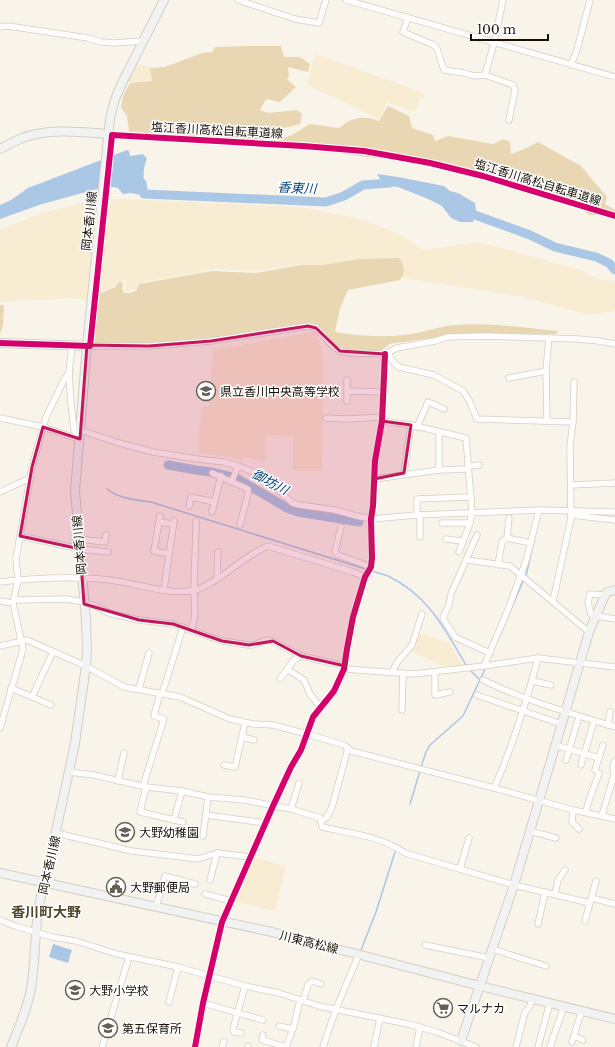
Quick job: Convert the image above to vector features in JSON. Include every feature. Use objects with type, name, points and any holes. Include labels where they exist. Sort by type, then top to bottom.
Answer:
[{"type":"main road","name":"岡本香川線","points":[[11,1047],[26,1010],[31,988],[35,932],[42,892],[75,743],[86,666],[87,635],[75,491],[110,119],[122,83],[164,0]]},
{"type":"main road","points":[[0,149],[22,138],[40,134],[85,132],[108,134]]},
{"type":"main road","points":[[0,343],[88,346]]},
{"type":"main road","points":[[462,1043],[514,885],[589,632],[605,595],[607,592],[615,590]]},
{"type":"main road","name":"川東高松線","points":[[0,873],[272,932],[480,986],[615,1019]]},
{"type":"street","points":[[238,0],[295,19],[319,23],[326,0]]},
{"type":"street","points":[[346,0],[615,77]]},
{"type":"street","points":[[485,75],[494,43],[503,0]]},
{"type":"street","points":[[571,65],[577,50],[590,0]]},
{"type":"street","points":[[408,17],[403,32],[434,45],[437,48],[444,70],[474,76],[485,75],[513,85],[515,90],[509,120]]},
{"type":"street","points":[[0,27],[8,26],[88,38],[102,42],[144,42]]},
{"type":"street","points":[[88,346],[149,346],[211,341],[308,326],[316,328],[323,334],[328,342],[340,351],[350,353],[386,353],[396,348],[435,341],[448,337],[486,336],[549,338],[599,341],[615,344]]},
{"type":"street","points":[[547,421],[546,371],[549,338]]},
{"type":"street","points":[[72,345],[69,373],[74,430],[79,439]]},
{"type":"street","points":[[196,1047],[203,1003],[222,922],[290,767],[301,750],[313,717],[334,691],[345,667],[352,624],[364,577],[371,566],[371,519],[375,461],[382,419],[386,353]]},
{"type":"street","points":[[386,353],[399,367],[434,375],[463,391],[469,400],[477,419],[573,422]]},
{"type":"street","points":[[509,378],[546,371]]},
{"type":"street","points":[[0,728],[23,649],[13,602],[18,580],[16,559],[30,478],[43,427],[65,378],[69,373]]},
{"type":"street","points":[[346,401],[347,380]]},
{"type":"street","points":[[553,601],[571,513],[570,446],[573,422],[574,382]]},
{"type":"street","points":[[347,392],[384,392]]},
{"type":"street","points":[[418,427],[428,402],[444,409]]},
{"type":"street","points":[[0,418],[43,427],[79,439]]},
{"type":"street","points":[[326,418],[382,419],[466,438],[472,512],[470,523],[459,552]]},
{"type":"street","points":[[404,474],[411,425]]},
{"type":"street","points":[[80,430],[119,443],[154,452],[224,462],[238,466],[261,475],[274,485],[292,503],[335,510],[371,519],[472,512],[539,510],[571,513],[615,520]]},
{"type":"street","points":[[439,432],[439,470]]},
{"type":"street","points":[[374,479],[404,474],[468,468],[479,465]]},
{"type":"street","points":[[232,481],[238,466]]},
{"type":"street","points":[[212,473],[248,489],[240,525]]},
{"type":"street","points":[[212,512],[221,476]]},
{"type":"street","points":[[0,492],[30,478]]},
{"type":"street","points":[[571,485],[615,483]]},
{"type":"street","points":[[189,506],[191,497],[214,502]]},
{"type":"street","points":[[420,537],[417,499],[470,497]]},
{"type":"street","points":[[484,666],[521,574],[531,543],[539,510]]},
{"type":"street","points":[[571,513],[615,512]]},
{"type":"street","points":[[498,564],[502,542],[507,538],[509,518]]},
{"type":"street","points":[[164,589],[174,523],[160,519],[154,552],[169,554]]},
{"type":"street","points":[[191,630],[195,622],[194,590],[196,522]]},
{"type":"street","points":[[442,523],[470,523]]},
{"type":"street","points":[[341,527],[335,551],[338,555],[371,566]]},
{"type":"street","points":[[477,535],[451,594],[449,605],[443,618],[455,638],[490,653]]},
{"type":"street","points":[[20,536],[80,549],[108,552]]},
{"type":"street","points":[[79,539],[105,542],[106,536]]},
{"type":"street","points":[[507,538],[531,543]]},
{"type":"street","points":[[446,539],[463,541]]},
{"type":"street","points":[[0,582],[82,578],[112,580],[180,592],[201,588],[217,579],[258,550],[268,546],[353,572],[364,577]]},
{"type":"street","points":[[217,579],[218,552]]},
{"type":"street","points":[[467,560],[510,566],[589,632]]},
{"type":"street","points":[[605,595],[590,594],[588,602],[591,615],[615,619]]},
{"type":"street","points":[[0,601],[13,602],[66,599],[93,605],[109,613],[139,620],[173,624],[222,641],[249,645],[267,640],[273,641],[301,656],[345,667],[413,674],[538,658],[615,667]]},
{"type":"street","points":[[392,672],[398,661],[412,644],[422,614]]},
{"type":"street","points":[[183,627],[154,716],[164,720],[144,787],[140,812],[183,822]]},
{"type":"street","points":[[0,646],[22,640],[33,641],[53,652],[86,666],[124,687],[180,697],[230,720],[262,725],[273,725],[344,745],[351,750],[573,810],[615,819]]},
{"type":"street","points":[[32,697],[53,652]]},
{"type":"street","points":[[139,689],[148,653]]},
{"type":"street","points":[[280,679],[294,660],[301,656]]},
{"type":"street","points":[[494,788],[508,758],[524,711],[538,658]]},
{"type":"street","points":[[287,669],[304,680],[310,694],[321,708]]},
{"type":"street","points":[[435,672],[436,695],[450,692]]},
{"type":"street","points":[[402,673],[402,710]]},
{"type":"street","points":[[483,680],[501,689],[615,727]]},
{"type":"street","points":[[532,681],[550,685]]},
{"type":"street","points":[[11,688],[51,705]]},
{"type":"street","points":[[477,695],[562,724]]},
{"type":"street","points":[[608,724],[610,712]]},
{"type":"street","points":[[566,760],[578,720]]},
{"type":"street","points":[[224,765],[235,767],[245,723]]},
{"type":"street","points":[[581,765],[593,724]]},
{"type":"street","points":[[242,737],[254,740]]},
{"type":"street","points":[[555,745],[599,758]]},
{"type":"street","points":[[586,812],[603,745]]},
{"type":"street","points":[[321,822],[327,817],[332,807],[348,748]]},
{"type":"street","points":[[118,781],[124,754]]},
{"type":"street","points":[[602,815],[614,775],[613,767],[615,761]]},
{"type":"street","points":[[69,772],[94,775],[144,787],[182,791],[208,797],[244,800],[291,809],[320,818],[322,827],[374,838],[398,848],[405,853],[514,885],[591,901],[615,904]]},
{"type":"street","points":[[291,809],[299,783]]},
{"type":"street","points":[[174,820],[182,791]]},
{"type":"street","points":[[203,836],[208,797]]},
{"type":"street","points":[[573,810],[572,822],[579,828]]},
{"type":"street","points":[[206,815],[265,823]]},
{"type":"street","points":[[530,831],[556,838]]},
{"type":"street","points":[[56,832],[132,851],[198,859],[217,853],[250,857]]},
{"type":"street","points":[[460,869],[469,838]]},
{"type":"street","points":[[210,880],[217,853]]},
{"type":"street","points":[[555,894],[558,880],[565,870]]},
{"type":"street","points":[[156,907],[165,876],[195,884]]},
{"type":"street","points":[[585,921],[596,881]]},
{"type":"street","points":[[538,924],[545,892]]},
{"type":"street","points":[[205,894],[231,902]]},
{"type":"street","points":[[0,920],[52,937],[76,941],[117,954],[210,975],[245,986],[279,993],[336,1009],[420,1027],[476,1047]]},
{"type":"street","points":[[425,945],[489,958]]},
{"type":"street","points":[[492,949],[546,966]]},
{"type":"street","points":[[322,1047],[358,954]]},
{"type":"street","points":[[102,1047],[129,957]]},
{"type":"street","points":[[169,1002],[178,967]]},
{"type":"street","points":[[262,1035],[262,1040],[286,1047],[308,985],[312,981],[321,984]]},
{"type":"street","points":[[241,1034],[234,1032],[233,1029],[245,986]]},
{"type":"street","points":[[516,1047],[525,1012],[533,998]]},
{"type":"street","points":[[538,1047],[550,1002]]},
{"type":"street","points":[[203,1003],[263,1020]]},
{"type":"street","points":[[550,1047],[564,1006]]},
{"type":"street","points":[[582,1010],[573,1039],[584,1040]]},
{"type":"street","points":[[374,1047],[380,1018]]},
{"type":"street","points":[[279,1026],[293,1029]]},
{"type":"street","points":[[416,1047],[420,1027]]},
{"type":"highlighted area","points":[[308,326],[316,328],[340,351],[385,354],[382,421],[411,425],[404,473],[374,479],[371,567],[365,577],[353,617],[345,666],[301,656],[273,641],[249,645],[222,641],[173,624],[139,620],[84,604],[80,549],[20,536],[32,467],[43,427],[80,439],[87,345],[149,346],[211,341]]},
{"type":"shaded area","points":[[281,46],[284,57],[300,57],[310,64],[308,72],[288,67],[289,77],[287,79],[296,87],[280,102],[266,99],[260,110],[268,113],[297,110],[302,114],[300,124],[276,130],[263,140],[129,132],[127,115],[121,108],[123,96],[130,83],[152,81],[150,68],[165,67],[202,53],[212,52],[215,47]]},
{"type":"shaded area","points":[[315,54],[425,94],[422,99],[419,99],[416,111],[411,111],[387,102],[380,119],[307,85]]},
{"type":"shaded area","points":[[135,65],[150,67],[152,80],[126,83]]},
{"type":"shaded area","points":[[388,106],[409,116],[412,128],[433,135],[435,141],[448,136],[493,144],[503,139],[510,142],[511,154],[538,142],[581,166],[607,197],[605,204],[615,210],[615,220],[600,215],[589,215],[582,209],[568,205],[562,199],[525,192],[437,166],[425,161],[414,164],[406,160],[374,158],[325,151],[295,143],[276,140],[292,135],[310,124],[339,128],[348,121],[358,118],[368,118],[379,121]]},
{"type":"shaded area","points":[[99,199],[301,207],[356,218],[377,225],[406,238],[424,250],[479,242],[581,270],[597,279],[615,281],[615,311],[589,315],[524,297],[403,278],[353,259],[321,271],[301,264],[255,271],[214,269],[138,283],[136,290],[125,291],[124,288],[126,281],[122,279],[114,286],[85,300],[70,298],[0,302],[0,229],[46,212]]},
{"type":"shaded area","points":[[399,258],[403,265],[404,272],[400,280],[348,290],[340,308],[335,332],[392,336],[468,324],[558,331],[556,334],[465,333],[389,344],[382,350],[371,352],[328,347],[320,328],[313,324],[210,339],[146,343],[94,343],[99,294],[115,287],[120,281],[123,283],[122,289],[124,293],[130,293],[136,291],[139,284],[212,271],[256,273],[301,265],[324,265],[359,259]]},
{"type":"shaded area","points":[[0,305],[4,305],[3,326],[0,334]]},
{"type":"shaded area","points":[[314,332],[321,346],[323,360],[322,471],[293,471],[293,436],[266,435],[265,462],[244,457],[243,461],[230,457],[199,453],[198,442],[202,406],[209,407],[213,350]]},
{"type":"shaded area","points":[[418,633],[449,643],[464,666],[448,668],[412,652]]},
{"type":"shaded area","points":[[252,857],[286,866],[275,911],[232,901]]},
{"type":"water","points":[[127,150],[129,151],[130,156],[143,154],[147,159],[144,172],[144,194],[123,194],[118,188],[112,187],[97,189],[42,204],[0,219],[0,205],[11,200],[28,188]]},
{"type":"water","points":[[377,174],[444,186],[450,191],[458,193],[475,203],[476,211],[473,222],[460,222],[451,218],[442,206],[426,198],[398,187],[378,184],[380,179]]},
{"type":"water","points":[[53,944],[72,950],[68,963],[49,957]]},
{"type":"waterway","name":"香東川","points":[[142,183],[144,194],[326,202],[344,196],[363,185],[390,183]]},
{"type":"waterway","name":"香東川","points":[[464,211],[530,235],[555,247],[596,257],[609,263],[615,270]]},
{"type":"waterway","name":"御坊川","points":[[168,465],[236,478],[287,508],[298,512],[359,522]]},
{"type":"waterway","points":[[107,489],[123,497],[151,502],[388,576],[402,584],[425,603],[450,638],[466,665]]},
{"type":"waterway","points":[[526,576],[537,527]]},
{"type":"waterway","points":[[497,642],[524,579]]},
{"type":"waterway","points":[[421,767],[430,745],[463,716],[486,667]]},
{"type":"waterway","points":[[470,670],[481,681]]},
{"type":"waterway","points":[[410,804],[420,771]]},
{"type":"waterway","points":[[361,950],[376,912],[395,852]]},
{"type":"cycle path","name":"塩江香川高松自転車道線","points":[[0,343],[90,346],[112,135],[364,151],[430,163],[483,176],[615,216]]},
{"type":"cycle path","points":[[195,1047],[203,1003],[222,922],[273,806],[291,767],[301,750],[313,717],[334,691],[344,669],[353,617],[365,577],[371,567],[371,519],[375,461],[382,421],[385,354]]},
{"type":"place","name":"県立香川中央高等学校","points":[[206,391]]},
{"type":"place","name":"大野幼稚園","points":[[125,832]]},
{"type":"place","name":"大野郵便局","points":[[116,887]]},
{"type":"place","name":"大野小学校","points":[[75,990]]},
{"type":"place","name":"マルナカ","points":[[443,1008]]},
{"type":"place","name":"第五保育所","points":[[108,1028]]},
{"type":"district","name":"香川町大野","points":[[46,912]]}]
